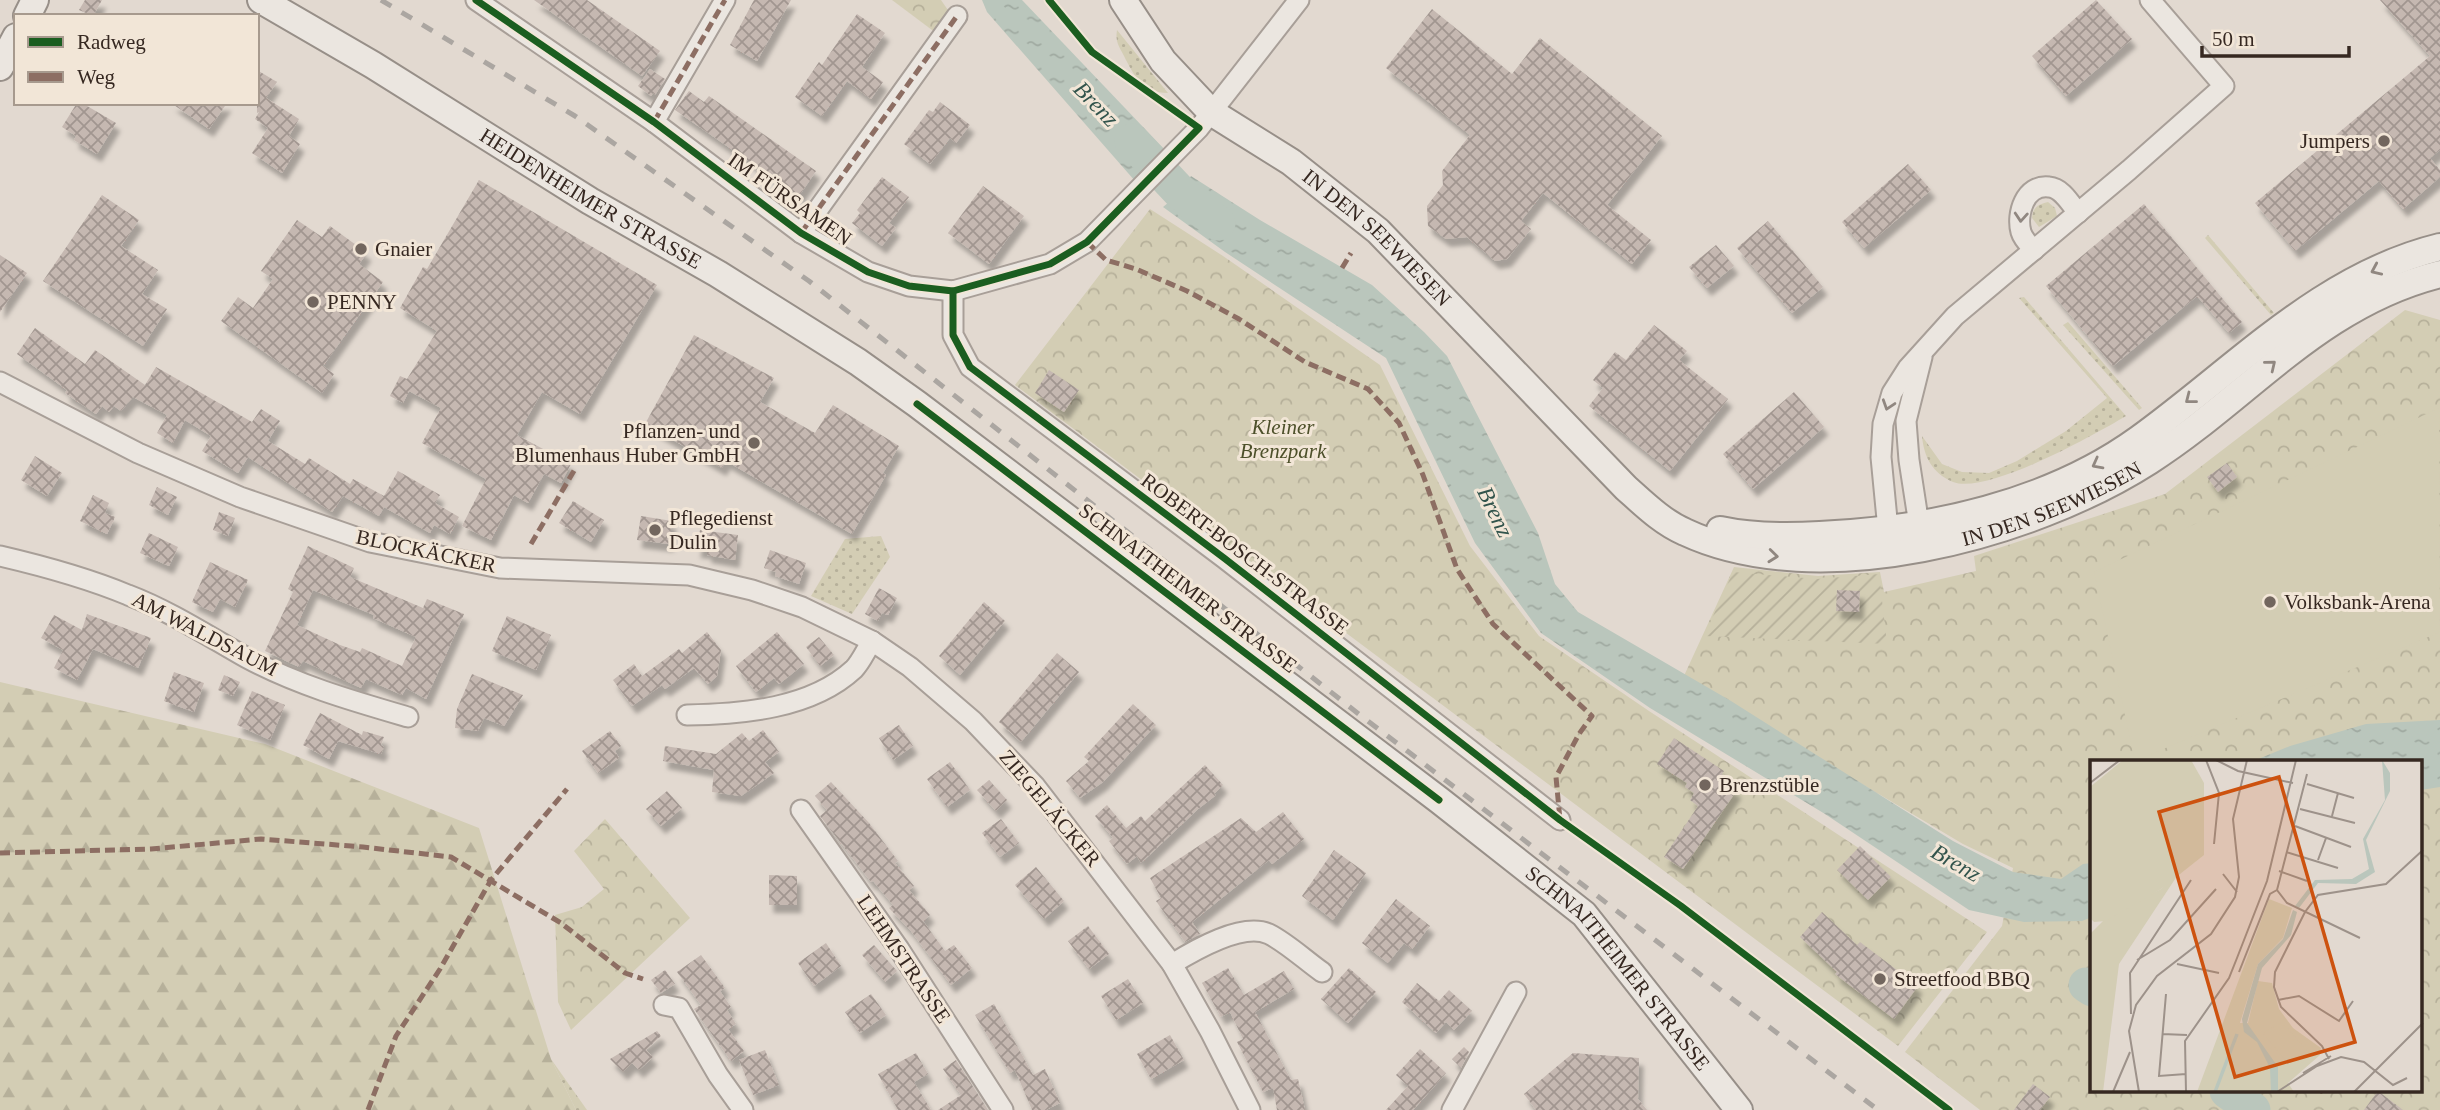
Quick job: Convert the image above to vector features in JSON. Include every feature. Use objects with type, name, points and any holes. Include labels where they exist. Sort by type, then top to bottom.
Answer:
[{"type":"street","name":"HEIDENHEIMER STRASSE","points":[[261,0],[373,65],[590,201],[718,274],[858,362],[916,404]]},
{"type":"street","name":"IM FÜRSAMEN","points":[[476,0],[654,122],[801,233],[868,272],[909,286],[954,290],[1050,264],[1087,242],[1211,112],[1299,0]]},
{"type":"street","points":[[654,122],[725,0]]},
{"type":"street","name":"IN DEN SEEWIESEN","points":[[1123,0],[1163,61],[1211,112],[1291,162],[1378,231],[1650,510],[1674,526],[1736,550],[1803,559],[1921,537],[1957,541],[2055,509],[2116,481],[2180,439],[2316,331],[2366,301],[2440,274]]},
{"type":"street","points":[[1889,541],[1881,457],[1883,424],[1886,408],[1899,380],[1955,316],[2224,86],[2150,0]]},
{"type":"street","points":[[801,233],[957,16]]},
{"type":"street","points":[[0,67],[14,41]]},
{"type":"street","points":[[2034,250],[2021,236],[2018,219],[2024,201],[2035,190],[2049,187],[2062,192],[2078,213]]},
{"type":"street","name":"IN DEN SEEWIESEN","points":[[1921,537],[2091,467],[2138,440],[2272,334],[2325,296],[2371,271],[2440,247]]},
{"type":"street","points":[[2407,284],[2440,293]]},
{"type":"street","name":"ROBERT-BOSCH-STRASSE","points":[[954,290],[953,335],[970,367],[1224,558],[1560,820]]},
{"type":"street","points":[[1921,537],[1907,449],[1906,421],[1925,348]]},
{"type":"street","name":"BLOCKÄCKER","points":[[0,382],[138,453],[240,497],[370,542],[500,568],[689,575],[752,590],[802,607],[872,641],[910,667]]},
{"type":"street","name":"SCHNAITHEIMER STRASSE","points":[[916,404],[1439,800],[1584,915],[1739,1110]]},
{"type":"street","name":"AM WALDSAUM","points":[[0,556],[65,573],[129,595],[248,658],[298,681],[336,696],[408,717]]},
{"type":"street","points":[[687,715],[732,714],[779,705],[820,692],[855,668],[872,641]]},
{"type":"street","name":"ZIEGELÄCKER","points":[[910,667],[973,722],[1035,786],[1172,964],[1250,1110]]},
{"type":"street","name":"LEHMSTRASSE","points":[[802,810],[899,949],[1003,1110]]},
{"type":"street","points":[[1172,964],[1221,938],[1248,932],[1267,933],[1322,972]]},
{"type":"street","points":[[1452,1110],[1516,992]]},
{"type":"street","points":[[664,1004],[679,1008],[743,1110]]},
{"type":"green space","points":[[892,0],[941,0],[950,13],[936,33]]},
{"type":"green space","points":[[1117,30],[1168,93],[1152,90],[1140,82],[1118,44]]},
{"type":"green space","points":[[2048,202],[2055,208],[2057,216],[2039,227],[2032,218],[2033,211],[2038,205]]},
{"type":"green space","name":"Kleiner Brenzpark","points":[[1150,209],[1380,365],[1470,546],[1539,636],[1987,932],[1898,1046],[1015,385]]},
{"type":"green space","points":[[2208,235],[2274,313],[2271,315],[2205,238]]},
{"type":"green space","points":[[2024,297],[2126,416],[2066,449],[2014,472],[1969,484],[1953,482],[1930,464],[1922,436],[1942,464],[1962,472],[1989,473],[2017,461],[2066,431],[2107,398],[2019,298]]},
{"type":"green space","points":[[2405,310],[2440,320],[2440,1110],[1980,1110],[1905,1052],[2002,926],[2013,868],[1963,844],[1683,678],[1734,567],[1818,576],[1880,572],[1884,592],[1976,571],[1974,556],[2165,494]]},
{"type":"green space","points":[[2068,322],[2142,408],[2139,410],[2063,325]]},
{"type":"green space","name":"Volksbank-Arena","points":[[2439,408],[2440,632],[2135,760],[2094,572]]},
{"type":"green space","points":[[881,536],[890,557],[852,614],[811,596],[845,539]]},
{"type":"green space","points":[[1733,572],[1817,579],[1879,574],[1887,644],[1704,636]]},
{"type":"green space","points":[[0,682],[265,744],[479,828],[551,1059],[576,1110],[0,1110]]},
{"type":"green space","points":[[605,819],[690,918],[571,1030],[558,1002],[555,915],[582,907],[604,889],[574,851]]},
{"type":"green space","points":[[551,1059],[587,1110],[576,1110]]},
{"type":"water","points":[[982,0],[1022,0],[1165,150],[1135,181],[987,12]]},
{"type":"water","points":[[1191,176],[1372,285],[1447,356],[1538,533],[1555,584],[1578,612],[1731,701],[1953,841],[2013,872],[2061,879],[2083,864],[2090,863],[2090,918],[2082,921],[2024,922],[1969,910],[1825,814],[1650,708],[1541,633],[1475,543],[1386,358],[1225,252],[1163,207],[1180,193]]},
{"type":"water","points":[[2440,720],[2440,787],[2422,790],[2422,760],[2256,760],[2290,746],[2366,724]]},
{"type":"building","points":[[85,0],[102,0],[94,14],[79,10]]},
{"type":"building","points":[[534,0],[587,0],[660,51],[642,76]]},
{"type":"building","points":[[754,0],[791,0],[757,61],[730,45]]},
{"type":"building","points":[[2096,0],[2132,39],[2066,96],[2032,56]]},
{"type":"building","name":"Jumpers","points":[[2380,0],[2440,0],[2440,150],[2430,158],[2440,170],[2440,177],[2403,209],[2379,181],[2295,251],[2255,203],[2430,56]]},
{"type":"building","points":[[1432,9],[1512,74],[1540,38],[1662,136],[1607,205],[1651,240],[1632,264],[1543,193],[1521,221],[1531,229],[1507,259],[1495,261],[1467,237],[1446,239],[1428,226],[1427,206],[1443,185],[1442,171],[1470,135],[1386,68]]},
{"type":"building","points":[[857,14],[885,33],[862,67],[883,82],[871,99],[847,81],[822,116],[795,97],[819,62],[822,65]]},
{"type":"building","points":[[650,69],[665,79],[655,95],[653,93],[651,96],[638,86]]},
{"type":"building","points":[[259,71],[277,82],[266,98],[299,119],[289,136],[300,144],[282,173],[252,153],[268,128],[255,119],[259,112],[257,113]]},
{"type":"building","points":[[689,91],[704,102],[709,96],[816,171],[799,196],[675,110]]},
{"type":"building","points":[[940,102],[970,125],[956,143],[950,138],[930,164],[904,144],[929,110],[933,112]]},
{"type":"building","points":[[76,105],[85,105],[116,123],[97,154],[74,140],[76,136],[62,127]]},
{"type":"building","points":[[174,105],[226,105],[209,129]]},
{"type":"building","points":[[1908,164],[1931,190],[1864,248],[1842,222]]},
{"type":"building","points":[[882,177],[909,197],[889,223],[896,228],[882,246],[852,223],[860,213],[857,210]]},
{"type":"building","points":[[479,180],[657,285],[580,414],[542,392],[517,435],[571,464],[561,483],[544,474],[528,503],[514,495],[491,540],[462,526],[486,479],[422,443],[441,408],[409,391],[403,403],[390,396],[400,376],[407,379],[437,331],[400,308],[423,267],[427,269]]},
{"type":"building","points":[[983,186],[1024,216],[989,264],[948,233]]},
{"type":"building","points":[[102,195],[139,220],[121,246],[158,270],[142,294],[167,309],[143,346],[43,281]]},
{"type":"building","points":[[2144,204],[2242,322],[2229,333],[2197,296],[2113,366],[2046,286]]},
{"type":"building","name":"PENNY","points":[[297,220],[322,237],[330,226],[367,253],[359,264],[383,282],[323,366],[334,374],[322,393],[221,321],[238,297],[253,308],[273,279],[261,271]]},
{"type":"building","points":[[1768,221],[1823,287],[1792,313],[1737,248]]},
{"type":"building","points":[[1716,245],[1734,266],[1707,288],[1689,267]]},
{"type":"building","points":[[0,255],[27,273],[0,312]]},
{"type":"building","points":[[1654,325],[1687,351],[1679,360],[1728,399],[1670,471],[1589,406],[1603,388],[1593,380],[1615,352],[1626,360]]},
{"type":"building","points":[[35,328],[85,364],[95,350],[145,385],[156,367],[252,422],[261,409],[280,421],[268,441],[305,464],[309,458],[350,484],[353,479],[384,496],[398,471],[440,495],[435,503],[459,517],[450,534],[434,525],[430,533],[384,507],[379,516],[343,496],[332,512],[248,457],[238,473],[202,451],[211,436],[185,420],[173,443],[157,433],[167,415],[133,397],[121,411],[114,406],[109,412],[102,406],[96,414],[17,354]]},
{"type":"building","name":"Pflanzen- und Blumenhaus Huber GmbH","points":[[694,335],[774,378],[760,402],[815,433],[833,405],[899,446],[883,473],[886,475],[852,534],[726,461],[722,468],[645,424]]},
{"type":"building","points":[[1049,370],[1079,390],[1064,412],[1035,393]]},
{"type":"building","points":[[1794,392],[1824,427],[1753,489],[1723,454]]},
{"type":"building","points":[[35,456],[62,473],[47,496],[21,480]]},
{"type":"building","points":[[2227,463],[2237,477],[2218,492],[2207,477]]},
{"type":"building","points":[[157,487],[177,497],[168,515],[149,505]]},
{"type":"building","points":[[93,495],[109,503],[105,513],[115,517],[107,534],[80,521]]},
{"type":"building","points":[[573,501],[604,520],[591,542],[559,523]]},
{"type":"building","points":[[219,512],[235,518],[228,536],[213,530]]},
{"type":"building","name":"Pflegedienst Dulin","points":[[641,516],[672,521],[669,544],[637,540]]},
{"type":"building","points":[[700,530],[738,535],[735,560],[707,555],[707,551],[696,550]]},
{"type":"building","points":[[149,533],[178,547],[169,566],[140,553]]},
{"type":"building","points":[[308,546],[354,568],[350,577],[423,608],[427,599],[464,614],[426,699],[406,688],[402,695],[366,679],[361,688],[303,661],[299,667],[265,651],[293,592],[288,589]],"holes":[[[313,590],[374,615],[373,618],[416,637],[402,666],[362,648],[360,652],[340,645],[297,625]]]},
{"type":"building","points":[[770,550],[806,563],[799,584],[775,576],[776,572],[764,568]]},
{"type":"building","points":[[210,562],[248,580],[235,607],[220,599],[213,612],[192,602]]},
{"type":"building","points":[[879,588],[897,598],[888,615],[882,613],[878,621],[865,614]]},
{"type":"building","points":[[1837,590],[1860,591],[1859,612],[1836,611]]},
{"type":"building","points":[[984,602],[1005,621],[960,675],[939,656]]},
{"type":"building","points":[[87,614],[151,638],[138,668],[93,649],[77,680],[54,668],[63,650],[41,638],[54,615],[82,630]]},
{"type":"building","points":[[507,616],[551,635],[536,670],[492,651]]},
{"type":"building","points":[[707,632],[721,650],[717,676],[708,684],[694,668],[665,689],[662,685],[632,706],[613,680],[634,664],[642,676],[679,649],[682,653]]},
{"type":"building","points":[[777,632],[804,664],[779,684],[774,678],[756,692],[736,666]]},
{"type":"building","points":[[819,637],[834,655],[820,666],[806,647]]},
{"type":"building","points":[[1057,653],[1079,672],[1021,742],[999,722]]},
{"type":"building","points":[[174,672],[204,683],[194,712],[164,701]]},
{"type":"building","points":[[472,674],[523,695],[504,726],[484,718],[478,731],[455,728],[457,709]]},
{"type":"building","points":[[224,675],[240,682],[233,696],[218,690]]},
{"type":"building","points":[[252,691],[285,705],[270,740],[237,725]]},
{"type":"building","points":[[1133,704],[1156,725],[1103,782],[1080,798],[1066,781],[1089,761],[1084,757]]},
{"type":"building","points":[[320,713],[362,735],[363,731],[384,737],[381,754],[338,741],[329,759],[303,745]]},
{"type":"building","points":[[899,725],[913,746],[893,760],[879,738]]},
{"type":"building","points":[[763,730],[779,752],[765,762],[774,773],[741,796],[712,792],[714,770],[663,761],[665,746],[716,754],[742,733],[749,741]]},
{"type":"building","points":[[610,731],[621,746],[615,751],[619,758],[598,773],[582,751]]},
{"type":"building","points":[[1674,738],[1724,771],[1722,774],[1727,777],[1723,782],[1737,790],[1683,869],[1664,857],[1698,806],[1690,800],[1694,793],[1685,787],[1687,783],[1657,764]]},
{"type":"building","points":[[950,762],[970,790],[947,807],[927,779]]},
{"type":"building","points":[[1205,765],[1223,785],[1214,794],[1216,795],[1141,863],[1137,856],[1127,864],[1109,841],[1113,838],[1095,816],[1107,805],[1126,828],[1141,816],[1145,821]]},
{"type":"building","points":[[989,780],[1007,800],[996,811],[977,790]]},
{"type":"building","points":[[831,782],[869,823],[898,861],[895,863],[914,886],[909,890],[930,915],[923,921],[945,951],[954,945],[972,968],[951,985],[911,931],[889,908],[893,905],[873,881],[871,882],[820,816],[827,810],[815,796]]},
{"type":"building","points":[[667,791],[682,808],[661,826],[646,809]]},
{"type":"building","points":[[1283,812],[1304,839],[1272,864],[1269,860],[1192,922],[1200,934],[1185,942],[1156,901],[1161,898],[1150,878],[1241,818],[1256,832]]},
{"type":"building","points":[[1001,819],[1019,843],[1000,857],[982,833]]},
{"type":"building","points":[[1860,846],[1891,877],[1868,900],[1837,870]]},
{"type":"building","points":[[1334,850],[1366,873],[1333,920],[1302,896]]},
{"type":"building","points":[[1036,867],[1064,901],[1044,919],[1015,885]]},
{"type":"building","points":[[769,875],[797,876],[797,905],[769,905]]},
{"type":"building","points":[[1396,899],[1430,926],[1412,949],[1404,943],[1388,963],[1362,943]]},
{"type":"building","points":[[1822,912],[1857,945],[1860,942],[1918,986],[1894,1019],[1835,974],[1837,972],[1800,937]]},
{"type":"building","points":[[1088,926],[1109,954],[1089,969],[1068,941]]},
{"type":"building","points":[[826,943],[841,966],[814,986],[798,963]]},
{"type":"building","points":[[874,945],[897,971],[885,982],[862,955]]},
{"type":"building","points":[[701,955],[725,988],[720,991],[731,1007],[727,1010],[736,1024],[728,1029],[744,1051],[731,1061],[694,1009],[701,1005],[677,972]]},
{"type":"building","points":[[1228,968],[1244,995],[1284,971],[1294,989],[1255,1012],[1291,1080],[1298,1079],[1305,1110],[1277,1110],[1273,1088],[1263,1092],[1237,1042],[1243,1039],[1230,1012],[1221,1017],[1202,983]]},
{"type":"building","points":[[1349,968],[1376,992],[1348,1023],[1321,999]]},
{"type":"building","points":[[665,970],[675,984],[661,993],[651,980]]},
{"type":"building","points":[[1128,979],[1143,1003],[1116,1020],[1101,996]]},
{"type":"building","points":[[1417,983],[1439,1001],[1449,990],[1472,1011],[1454,1030],[1446,1022],[1436,1033],[1402,1002]]},
{"type":"building","points":[[871,994],[886,1015],[860,1033],[845,1012]]},
{"type":"building","points":[[994,1004],[1033,1075],[1045,1069],[1060,1103],[1046,1110],[1032,1110],[1015,1070],[1010,1073],[975,1015]]},
{"type":"building","points":[[657,1031],[661,1036],[646,1050],[653,1057],[639,1070],[632,1063],[623,1072],[610,1059]]},
{"type":"building","points":[[1170,1035],[1184,1060],[1151,1079],[1137,1054]]},
{"type":"building","points":[[1464,1047],[1469,1052],[1461,1068],[1452,1059]]},
{"type":"building","points":[[1420,1049],[1446,1073],[1413,1110],[1386,1110],[1408,1086],[1396,1075]]},
{"type":"building","points":[[765,1050],[779,1085],[753,1095],[739,1060]]},
{"type":"building","points":[[916,1053],[928,1074],[914,1082],[931,1110],[898,1110],[878,1074]]},
{"type":"building","points":[[1573,1053],[1639,1058],[1638,1099],[1647,1110],[1536,1110],[1524,1094]]},
{"type":"building","points":[[956,1060],[988,1110],[938,1110],[961,1095],[943,1069]]},
{"type":"building","points":[[2033,1084],[2050,1097],[2040,1110],[2014,1110]]},
{"type":"building","points":[[2379,1092],[2403,1110],[2364,1110]]},
{"type":"waterway","name":"Brenz","points":[[1132,141],[1180,192],[1218,223]]},
{"type":"waterway","points":[[2086,985],[2090,988]]},
{"type":"waterway","points":[[2228,1092],[2253,1110]]},
{"type":"railway","points":[[381,0],[575,116],[809,281],[1360,715],[1878,1110]]},
{"type":"marked path","points":[[654,122],[725,0]]},
{"type":"marked path","points":[[801,233],[957,16]]},
{"type":"marked path","points":[[1087,242],[1106,260],[1136,269],[1187,291],[1239,319],[1305,362],[1368,389],[1399,423],[1423,475],[1457,569],[1493,624],[1592,716],[1556,777],[1560,820]]},
{"type":"marked path","points":[[1342,268],[1351,253]]},
{"type":"marked path","points":[[531,544],[575,469]]},
{"type":"marked path","points":[[368,1110],[396,1036],[440,969],[491,880],[567,789]]},
{"type":"marked path","points":[[0,853],[151,849],[261,839],[451,857],[561,923],[625,973],[643,979]]},
{"type":"cycle path","points":[[476,0],[654,122],[801,233],[868,272],[909,286],[953,291],[1050,264],[1087,242],[1199,128],[1092,52],[1049,0]]},
{"type":"cycle path","points":[[953,291],[953,335],[970,367],[1224,558],[1560,820],[1681,906],[1949,1110]]},
{"type":"cycle path","points":[[917,404],[1439,800]]},
{"type":"place","name":"Jumpers","points":[[2384,141]]},
{"type":"place","name":"Gnaier","points":[[361,249]]},
{"type":"place","name":"PENNY","points":[[313,302]]},
{"type":"place","name":"Pflanzen- und Blumenhaus Huber GmbH","points":[[754,443]]},
{"type":"place","name":"Pflegedienst Dulin","points":[[655,530]]},
{"type":"place","name":"Volksbank-Arena","points":[[2270,602]]},
{"type":"place","name":"Brenzstüble","points":[[1705,785]]},
{"type":"place","name":"Streetfood BBQ","points":[[1880,979]]}]
